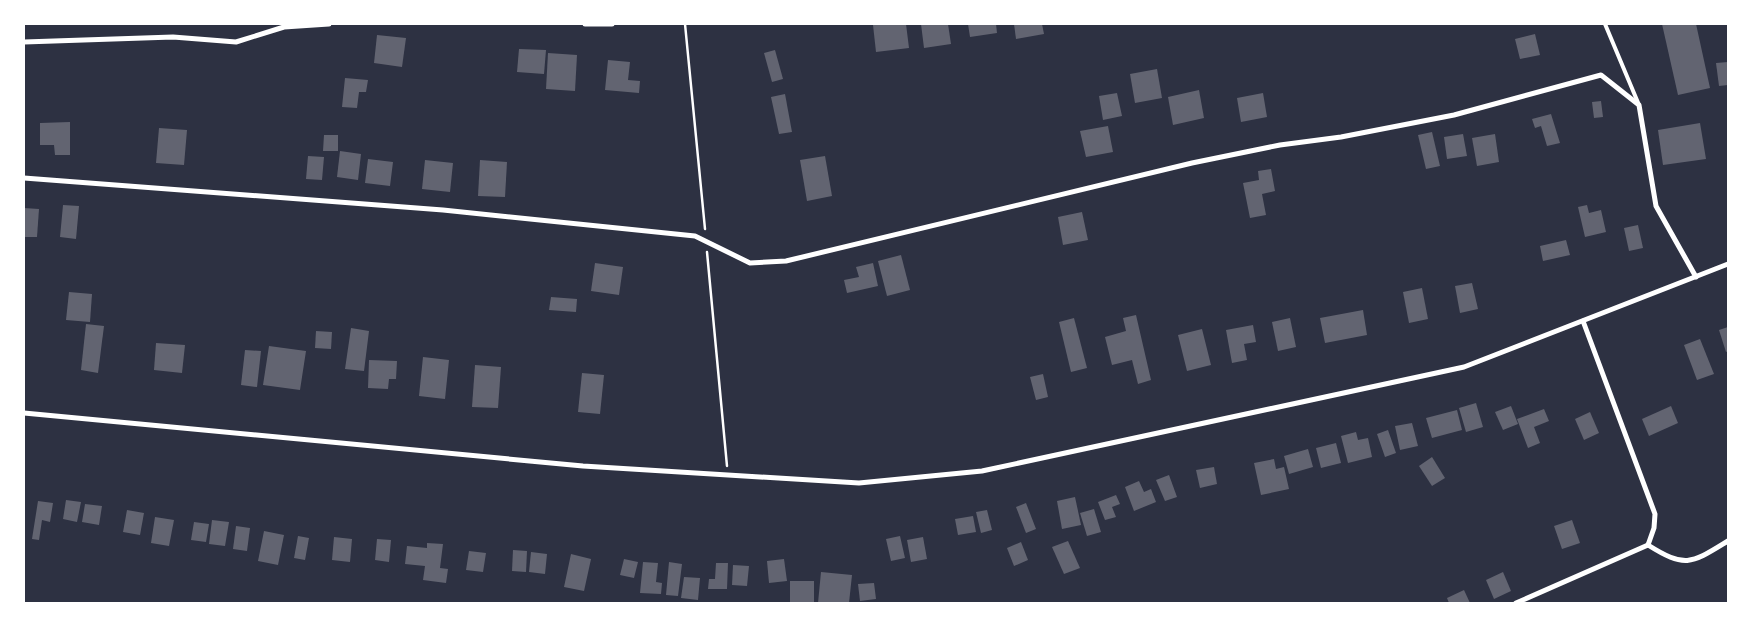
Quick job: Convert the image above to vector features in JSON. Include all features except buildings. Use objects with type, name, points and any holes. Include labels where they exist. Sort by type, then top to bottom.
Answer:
[{"type":"street","points":[[24,42],[173,37],[236,42],[284,27],[328,24]]},
{"type":"street","points":[[586,24],[612,24]]},
{"type":"street","points":[[24,178],[443,210],[696,236],[750,263],[786,261],[1192,163],[1280,144],[1341,137],[1454,115],[1601,75],[1639,105],[1656,206],[1696,277]]},
{"type":"street","points":[[24,413],[583,466],[859,483],[982,471],[1464,367],[1728,264]]},
{"type":"street","points":[[1516,603],[1648,545],[1654,528],[1655,514],[1583,321]]},
{"type":"street","points":[[1648,545],[1668,558],[1684,562],[1702,558],[1728,541]]},
{"type":"lane","points":[[1604,24],[1639,105]]}]
